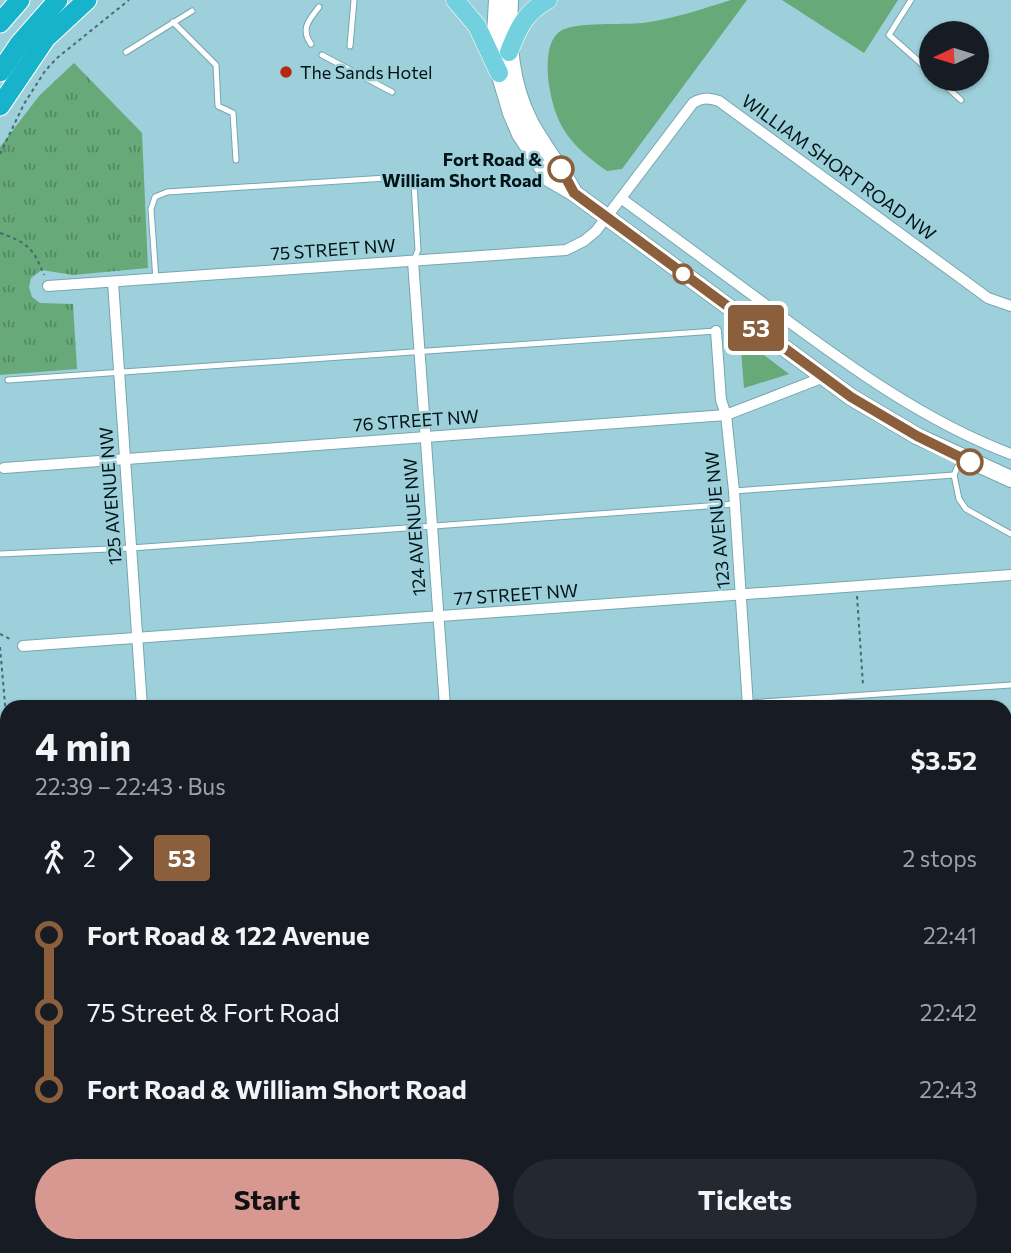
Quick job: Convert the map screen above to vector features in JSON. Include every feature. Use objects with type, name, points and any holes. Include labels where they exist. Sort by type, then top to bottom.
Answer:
[{"type":"highway","points":[[0,23],[20,0]]},
{"type":"highway","points":[[0,72],[20,43],[58,0]]},
{"type":"highway","points":[[0,106],[46,38],[87,0]]},
{"type":"main road","points":[[455,0],[477,26],[499,73]]},
{"type":"main road","points":[[509,52],[522,20],[535,7],[548,0]]},
{"type":"street","points":[[497,0],[495,36],[499,73],[511,113],[536,160],[550,179],[574,193],[879,415],[961,458],[1011,479]]},
{"type":"street","points":[[510,0],[509,52],[520,100],[574,193]]},
{"type":"street","name":"WILLIAM SHORT ROAD NW","points":[[607,217],[693,103],[699,98],[713,99],[988,298],[1011,306]]},
{"type":"street","points":[[622,199],[834,355],[894,394],[958,430],[1011,454]]},
{"type":"street","name":"75 STREET NW","points":[[48,286],[566,250],[584,241],[607,217]]},
{"type":"street","name":"124 AVENUE NW","points":[[413,261],[444,700]]},
{"type":"street","name":"125 AVENUE NW","points":[[113,282],[141,700]]},
{"type":"street","name":"123 AVENUE NW","points":[[716,331],[721,400],[726,415],[734,491],[748,700]]},
{"type":"street","name":"76 STREET NW","points":[[2,471],[125,459],[726,415],[824,377]]},
{"type":"street","name":"77 STREET NW","points":[[23,646],[1011,575]]},
{"type":"lane","points":[[351,46],[354,0]]},
{"type":"lane","points":[[911,0],[889,35],[919,61]]},
{"type":"lane","points":[[311,44],[305,36],[305,25],[319,7]]},
{"type":"lane","points":[[126,52],[192,11]]},
{"type":"lane","points":[[173,22],[216,65],[218,106],[233,113],[236,160]]},
{"type":"lane","points":[[322,55],[392,92]]},
{"type":"lane","points":[[951,91],[961,100]]},
{"type":"lane","points":[[156,280],[151,209],[155,197],[181,191],[410,178],[414,184],[418,250],[413,261]]},
{"type":"lane","points":[[8,380],[716,331]]},
{"type":"lane","points":[[961,458],[954,475],[959,499],[966,509],[1011,534]]},
{"type":"lane","points":[[734,491],[954,475]]},
{"type":"lane","points":[[0,554],[131,548],[735,504]]},
{"type":"lane","points":[[806,700],[1011,685]]},
{"type":"path","points":[[0,154],[24,104],[45,71],[57,58],[130,0]]},
{"type":"path","points":[[0,233],[22,240],[33,250],[48,286]]},
{"type":"path","points":[[856,586],[864,695]]},
{"type":"path","points":[[0,634],[23,646]]},
{"type":"path","points":[[0,646],[5,700]]},
{"type":"green space","points":[[731,0],[747,0],[622,169],[607,171],[575,144],[561,125],[549,85],[548,55],[556,35],[569,27],[654,21]]},
{"type":"green space","points":[[782,0],[898,0],[864,53]]},
{"type":"green space","points":[[74,63],[142,133],[148,268],[73,275],[42,270],[31,278],[29,287],[32,297],[40,303],[73,304],[77,369],[0,375],[0,147],[39,96]]},
{"type":"green space","points":[[746,344],[789,374],[744,388],[741,350]]},
{"type":"bus line","name":"53","points":[[561,169],[574,193],[851,397],[917,436],[970,462]]},
{"type":"place","name":"The Sands Hotel","points":[[286,72]]},
{"type":"place","name":"Fort Road & William Short Road","points":[[561,169]]}]
